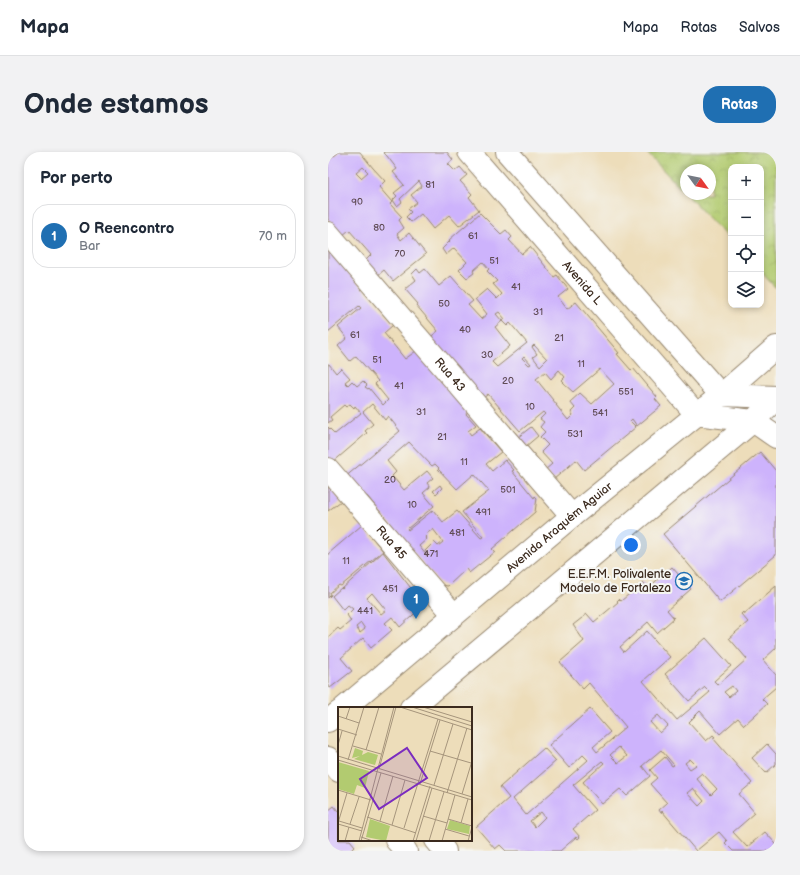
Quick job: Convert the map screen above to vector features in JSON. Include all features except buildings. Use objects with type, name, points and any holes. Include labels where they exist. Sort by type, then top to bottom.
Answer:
[{"type":"street","name":"Avenida L","points":[[469,152],[696,414]]},
{"type":"street","points":[[507,152],[721,395],[776,398]]},
{"type":"street","name":"Rua 43","points":[[328,233],[572,516]]},
{"type":"street","name":"Avenida Araquém Aguiar","points":[[345,707],[572,516],[721,395],[776,347]]},
{"type":"street","points":[[412,707],[753,421],[776,398]]},
{"type":"street","points":[[696,414],[753,421],[776,437]]},
{"type":"street","name":"Rua 45","points":[[328,469],[454,615]]},
{"type":"street","points":[[397,841],[406,851]]},
{"type":"street","points":[[437,841],[445,851]]},
{"type":"green space","points":[[646,152],[776,152],[776,288],[764,275],[764,164],[728,164],[728,238],[692,200],[716,200],[716,164],[680,164],[680,188]]},
{"type":"place","name":"E.E.F.M. Polivalente Modelo de Fortaleza","points":[[684,581]]},
{"type":"place","name":"O Reencontro","points":[[416,619]]}]
